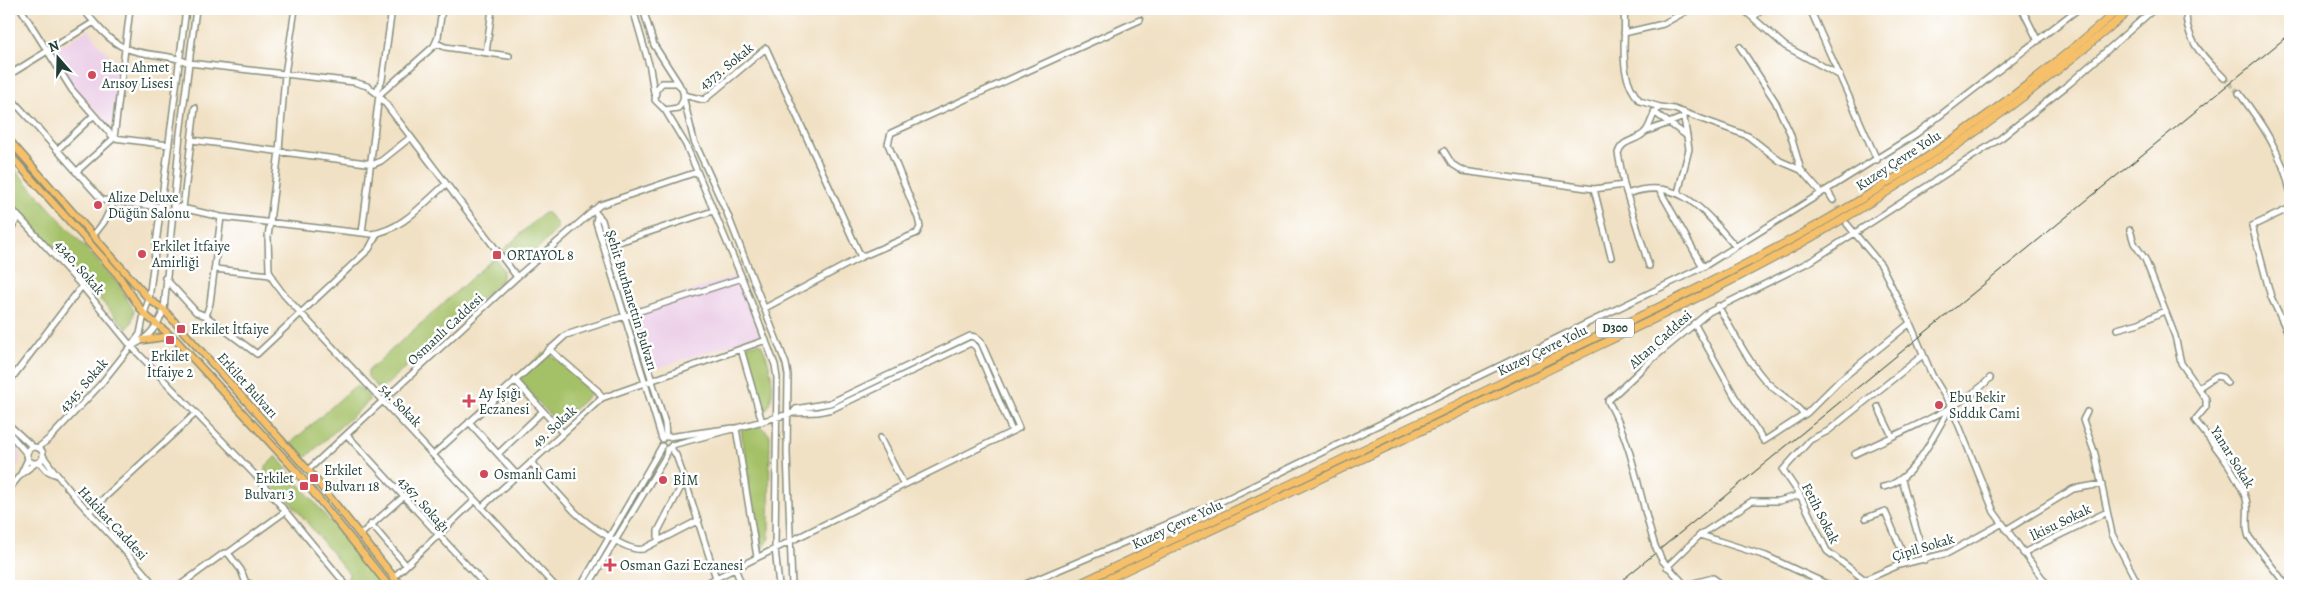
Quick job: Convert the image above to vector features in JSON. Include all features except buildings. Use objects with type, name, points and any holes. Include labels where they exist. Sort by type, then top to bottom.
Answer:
[{"type":"highway","name":"Kuzey Çevre Yolu","points":[[1074,586],[1385,440],[1672,300],[1817,225],[1894,179],[1965,131],[2013,96],[2119,9]]},
{"type":"highway","name":"Kuzey Çevre Yolu","points":[[1093,586],[1396,444],[1746,273],[1820,233],[1897,186],[1962,143],[2018,102],[2131,9]]},
{"type":"main road","name":"Erkilet Bulvarı","points":[[9,140],[150,299],[164,310],[308,470],[401,586]]},
{"type":"main road","name":"Erkilet Bulvarı","points":[[9,154],[118,275],[144,314],[171,336],[296,471],[389,586]]},
{"type":"main road","points":[[144,340],[171,336]]},
{"type":"street","points":[[22,9],[72,90],[114,138],[168,145]]},
{"type":"street","points":[[83,9],[104,33],[125,48],[180,58],[189,63],[354,82],[367,86],[378,94],[518,277]]},
{"type":"street","points":[[76,172],[114,138],[130,9]]},
{"type":"street","name":"4345. Sokak","points":[[27,457],[51,438],[140,334],[144,314],[150,299],[186,9]]},
{"type":"street","points":[[158,325],[164,310],[165,278],[196,9]]},
{"type":"street","points":[[215,269],[270,275],[268,266],[270,222],[279,151],[285,74],[295,9]]},
{"type":"street","points":[[362,233],[378,94],[383,76],[392,9]]},
{"type":"street","points":[[378,94],[430,52],[436,43],[442,9]]},
{"type":"street","points":[[486,53],[492,9]]},
{"type":"street","points":[[633,9],[650,68],[657,104],[665,110],[686,145],[742,278],[766,340],[777,378],[775,548],[779,586]]},
{"type":"street","points":[[643,9],[654,45],[680,86],[694,141],[727,213],[786,364],[790,414],[789,542],[792,586]]},
{"type":"street","points":[[1624,9],[1624,62],[1631,87],[1643,103],[1660,107],[1666,106],[1684,114],[1741,132],[1760,144],[1780,161],[1801,170]]},
{"type":"street","points":[[1624,32],[1664,24],[1690,9]]},
{"type":"street","points":[[1743,9],[1791,50],[1840,76]]},
{"type":"street","points":[[1753,18],[1762,9]]},
{"type":"street","points":[[1810,9],[1877,160]]},
{"type":"street","points":[[2022,9],[2038,41]]},
{"type":"street","points":[[1022,586],[1222,501],[1703,266],[1877,160],[1939,118],[2078,9]]},
{"type":"street","name":"Altan Caddesi","points":[[1668,567],[1655,546],[1632,454],[1618,419],[1608,401],[1694,323],[1718,306],[1794,270],[1962,165],[2014,128],[2070,84],[2154,9]]},
{"type":"street","points":[[2186,9],[2186,25],[2191,39],[2224,78]]},
{"type":"street","points":[[765,308],[861,257],[916,235],[919,229],[918,218],[888,144],[891,133],[1140,20]]},
{"type":"street","points":[[9,75],[94,22]]},
{"type":"street","points":[[436,43],[445,47],[509,56]]},
{"type":"street","points":[[1740,47],[1775,101],[1790,133],[1801,170],[1821,193]]},
{"type":"street","name":"4373. Sokak","points":[[684,98],[704,100],[766,48],[861,257]]},
{"type":"street","points":[[655,95],[662,83],[672,82],[680,86]]},
{"type":"street","points":[[2239,93],[2256,116],[2279,156],[2290,191]]},
{"type":"street","points":[[9,96],[102,200],[161,207]]},
{"type":"street","points":[[665,110],[674,110],[684,98]]},
{"type":"street","points":[[1645,132],[1654,112],[1660,107]]},
{"type":"street","points":[[183,208],[195,108]]},
{"type":"street","points":[[1654,112],[1687,136]]},
{"type":"street","points":[[1649,266],[1624,184],[1618,150],[1624,143],[1645,132],[1669,123],[1684,114]]},
{"type":"street","points":[[1678,193],[1688,153],[1684,114]]},
{"type":"street","points":[[57,150],[94,115]]},
{"type":"street","points":[[192,140],[370,163],[381,162],[411,137]]},
{"type":"street","points":[[1444,151],[1452,164],[1463,171],[1594,189],[1624,184]]},
{"type":"street","name":"Osmanlı Caddesi","points":[[308,470],[593,210],[605,202],[697,172]]},
{"type":"street","points":[[173,206],[221,217],[377,234],[399,224],[446,184]]},
{"type":"street","points":[[1594,189],[1611,257]]},
{"type":"street","points":[[1627,194],[1644,189],[1659,189],[1678,193],[1703,209],[1735,246]]},
{"type":"street","points":[[1659,189],[1703,266]]},
{"type":"street","points":[[1827,190],[1833,200]]},
{"type":"street","points":[[94,236],[104,222],[114,201]]},
{"type":"street","name":"4340. Sokak","points":[[9,206],[82,286],[131,346],[258,478],[347,586]]},
{"type":"street","points":[[2290,208],[2252,226],[2271,297],[2290,337]]},
{"type":"street","points":[[593,210],[597,217]]},
{"type":"street","points":[[610,245],[713,211]]},
{"type":"street","points":[[9,230],[20,217]]},
{"type":"street","points":[[206,316],[210,303],[221,217]]},
{"type":"street","name":"Şehit Burhanettin Bulvarı","points":[[597,217],[602,220],[652,379],[665,424],[665,438],[645,381],[596,222],[597,217]]},
{"type":"street","points":[[1848,224],[1881,265],[1910,323],[1932,375],[1951,406],[1983,489],[2001,524],[2048,586]]},
{"type":"street","name":"Yanar Sokak","points":[[2130,230],[2134,243],[2146,259],[2175,336],[2181,363],[2207,403],[2195,420],[2236,478],[2244,495],[2248,510],[2247,530],[2249,537],[2287,586]]},
{"type":"street","points":[[165,278],[196,312],[206,316],[257,354],[369,249],[377,234]]},
{"type":"street","name":"54. Sokak","points":[[270,275],[279,289],[301,314],[434,454],[555,586]]},
{"type":"street","points":[[434,454],[548,349],[572,332],[742,278]]},
{"type":"street","points":[[9,382],[82,286]]},
{"type":"street","points":[[1718,306],[1748,357],[1765,381],[1793,403],[1804,416]]},
{"type":"street","points":[[2117,329],[2139,323],[2164,311]]},
{"type":"street","points":[[1694,323],[1735,397],[1764,441],[1804,416],[1839,381],[1910,323]]},
{"type":"street","name":"4345. Sokak","points":[[131,346],[144,340],[158,325]]},
{"type":"street","points":[[700,586],[1019,428],[981,342],[975,337],[968,337],[830,403],[796,409],[790,414]]},
{"type":"street","points":[[975,337],[973,344],[1012,431]]},
{"type":"street","name":"49. Sokak","points":[[482,507],[562,432],[602,398],[645,381],[766,340]]},
{"type":"street","points":[[668,447],[790,414],[832,409],[967,344],[973,344]]},
{"type":"street","points":[[548,349],[598,391],[602,398]]},
{"type":"street","points":[[741,349],[762,422]]},
{"type":"street","name":"Fetih Sokak","points":[[1865,580],[1827,551],[1800,495],[1783,470],[1810,440],[1828,431],[1923,355]]},
{"type":"street","points":[[2198,388],[2216,376],[2222,377],[2226,383]]},
{"type":"street","points":[[1855,454],[1980,390],[1990,378]]},
{"type":"street","points":[[515,380],[562,432]]},
{"type":"street","points":[[1883,487],[1902,480],[1913,468],[1951,406]]},
{"type":"street","points":[[1878,408],[1892,436]]},
{"type":"street","points":[[498,454],[543,411]]},
{"type":"street","points":[[2087,412],[2082,420],[2092,443],[2112,534],[2139,586]]},
{"type":"street","points":[[89,512],[196,413]]},
{"type":"street","points":[[469,422],[517,475]]},
{"type":"street","points":[[9,425],[36,448]]},
{"type":"street","points":[[665,438],[736,428]]},
{"type":"street","points":[[736,428],[756,557]]},
{"type":"street","points":[[9,433],[27,457],[22,474]]},
{"type":"street","name":"4367. Sokağı","points":[[347,435],[486,586]]},
{"type":"street","name":"4345. Sokak","points":[[37,463],[51,438]]},
{"type":"street","points":[[665,438],[668,447],[676,455],[699,520],[716,578]]},
{"type":"street","points":[[581,586],[668,447],[671,440],[665,438]]},
{"type":"street","points":[[880,438],[904,485]]},
{"type":"street","points":[[588,586],[666,456],[668,447]]},
{"type":"street","name":"Hakikat Caddesi","points":[[36,448],[43,455],[54,474],[155,586]]},
{"type":"street","name":"Hakikat Caddesi","points":[[27,457],[54,474]]},
{"type":"street","points":[[530,462],[577,513],[610,537],[636,550],[699,520]]},
{"type":"street","points":[[9,489],[22,474],[37,463]]},
{"type":"street","points":[[1902,480],[1925,560]]},
{"type":"street","points":[[658,541],[658,531],[681,487],[686,483]]},
{"type":"street","points":[[2006,530],[2073,489],[2102,484]]},
{"type":"street","points":[[1724,586],[1713,578],[1686,586],[1668,567],[1700,535],[1752,501],[1772,502],[1800,495]]},
{"type":"street","points":[[360,534],[403,497]]},
{"type":"street","points":[[394,577],[475,500]]},
{"type":"street","points":[[179,586],[220,554],[228,553],[286,511]]},
{"type":"street","points":[[1866,518],[1884,511],[1907,563]]},
{"type":"street","name":"İkisu Sokak","points":[[2023,553],[2107,512]]},
{"type":"street","points":[[371,524],[406,565]]},
{"type":"street","name":"Çipil Sokak","points":[[1852,586],[1907,563],[1925,560],[1962,547],[2001,524]]},
{"type":"street","points":[[1700,535],[1766,556],[1831,586]]},
{"type":"street","points":[[228,553],[241,570],[247,583]]},
{"type":"street","points":[[735,568],[742,586]]},
{"type":"street","points":[[240,586],[247,583],[255,586]]},
{"type":"shaded area","name":"Hacı Ahmet Arısoy Lisesi","points":[[89,29],[101,47],[119,63],[112,124],[110,125],[73,87],[52,52]]},
{"type":"shaded area","points":[[737,275],[760,335],[651,370],[633,311]]},
{"type":"shaded area","points":[[9,438],[19,450],[20,462],[9,476]]},
{"type":"green space","points":[[9,163],[119,285],[134,311],[132,322],[127,329],[9,199]]},
{"type":"green space","points":[[543,213],[548,213],[557,224],[557,230],[538,248],[524,257],[516,259],[509,257],[502,251]]},
{"type":"green space","points":[[495,257],[503,270],[501,281],[384,387],[378,388],[368,377],[368,371]]},
{"type":"green space","points":[[760,343],[767,358],[772,378],[772,397],[765,411],[757,392],[760,390],[748,355],[745,356],[742,347]]},
{"type":"green space","points":[[543,353],[553,356],[595,390],[558,424],[516,377]]},
{"type":"green space","points":[[356,385],[368,396],[369,401],[305,458],[291,443]]},
{"type":"green space","points":[[760,426],[770,435],[769,538],[762,549],[758,529],[754,530],[746,483],[750,482],[741,430]]},
{"type":"green space","points":[[276,456],[384,586],[354,586],[347,577],[350,575],[283,493],[282,497],[265,476],[266,466]]},
{"type":"tunnel","points":[[2224,78],[2239,93]]},
{"type":"tunnel","points":[[1833,200],[1845,221]]},
{"type":"railway","points":[[1615,586],[2290,34]]},
{"type":"place","name":"Hacı Ahmet Arısoy Lisesi","points":[[92,75]]},
{"type":"place","name":"Alize Deluxe Düğün Salonu","points":[[98,205]]},
{"type":"place","name":"Erkilet İtfaiye Amirliği","points":[[142,254]]},
{"type":"place","name":"ORTAYOL 8","points":[[497,255]]},
{"type":"place","name":"Erkilet İtfaiye","points":[[181,329]]},
{"type":"place","name":"Erkilet İtfaiye 2","points":[[170,340]]},
{"type":"place","name":"Ay Işığı Eczanesi","points":[[469,401]]},
{"type":"place","name":"Ebu Bekir Sıddık Cami","points":[[1939,405]]},
{"type":"place","name":"Osmanlı Cami","points":[[484,474]]},
{"type":"place","name":"Erkilet Bulvarı 18","points":[[314,478]]},
{"type":"place","name":"BİM","points":[[663,480]]},
{"type":"place","name":"Erkilet Bulvarı 3","points":[[304,486]]},
{"type":"place","name":"Osman Gazi Eczanesi","points":[[610,565]]}]
